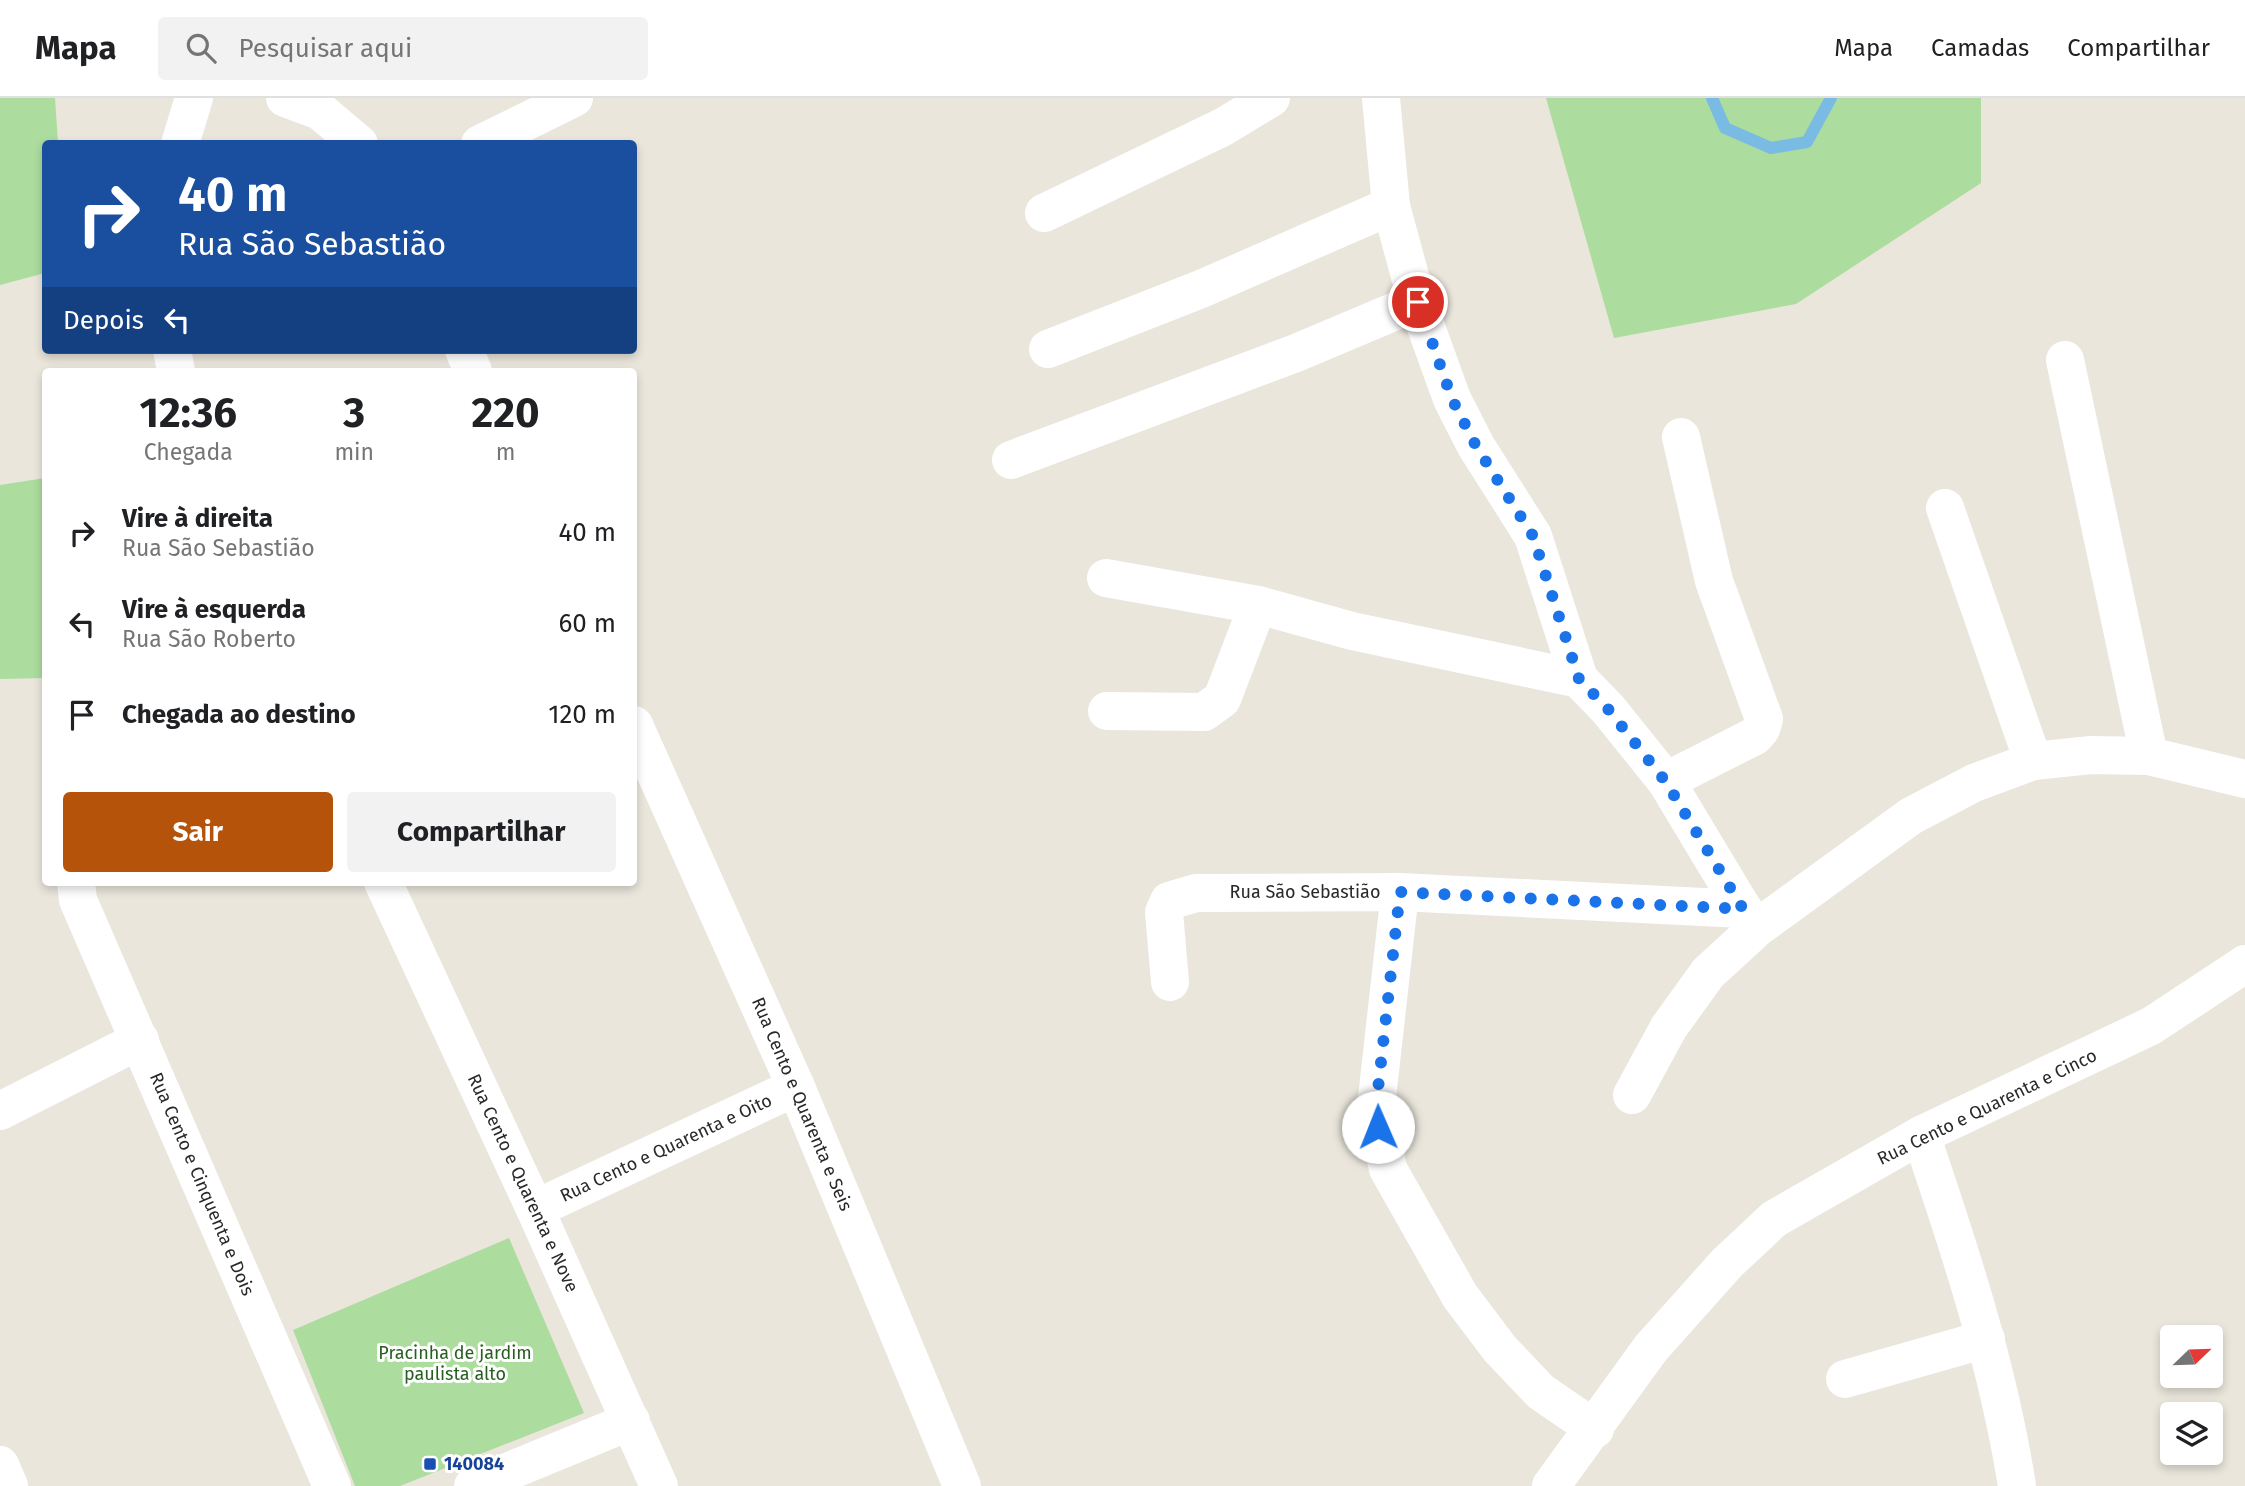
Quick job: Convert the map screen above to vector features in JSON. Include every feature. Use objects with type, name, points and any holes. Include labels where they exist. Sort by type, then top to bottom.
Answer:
[{"type":"street","points":[[181,140],[194,98]]},
{"type":"street","points":[[285,98],[320,111],[354,140]]},
{"type":"street","points":[[488,140],[574,98]]},
{"type":"street","points":[[1044,213],[1223,127],[1271,98]]},
{"type":"street","points":[[1381,98],[1391,206],[1418,302],[1452,399],[1476,446],[1533,536],[1579,679],[1608,709],[1666,782],[1750,919]]},
{"type":"street","points":[[1048,349],[1201,289],[1391,206]]},
{"type":"street","points":[[1011,460],[1296,353],[1418,302]]},
{"type":"street","points":[[2065,360],[2149,756]]},
{"type":"street","points":[[1666,782],[1755,736],[1764,719],[1714,581],[1681,437]]},
{"type":"street","points":[[1945,508],[2034,761]]},
{"type":"street","points":[[1105,578],[1258,605],[1352,631],[1579,679]]},
{"type":"street","points":[[1107,711],[1204,712],[1214,706],[1222,699],[1258,605]]},
{"type":"street","name":"Rua Cento e Quarenta e Seis","points":[[637,732],[796,1087],[962,1486]]},
{"type":"street","points":[[1632,1095],[1669,1027],[1750,919],[1911,816],[1974,783],[2034,761],[2091,755],[2149,756],[2245,779]]},
{"type":"street","name":"Rua Cento e Cinquenta e Dois","points":[[76,886],[78,900],[332,1486]]},
{"type":"street","name":"Rua Cento e Quarenta e Nove","points":[[385,886],[536,1209],[659,1486]]},
{"type":"street","points":[[1400,892],[1377,1098],[1378,1127],[1388,1169],[1460,1296],[1500,1349],[1541,1392],[1595,1429]]},
{"type":"street","name":"Rua São Sebastião","points":[[1170,982],[1164,912],[1168,901],[1196,893],[1400,892],[1750,919]]},
{"type":"street","name":"Rua Cento e Quarenta e Cinco","points":[[1551,1486],[1595,1429],[1650,1348],[1727,1263],[1774,1219],[1921,1135],[2151,1026],[2245,964]]},
{"type":"street","points":[[0,1111],[140,1040]]},
{"type":"street","name":"Rua Cento e Quarenta e Oito","points":[[536,1209],[796,1087]]},
{"type":"street","points":[[1921,1135],[1963,1259],[1986,1339],[2017,1486]]},
{"type":"street","points":[[1845,1379],[1986,1339]]},
{"type":"street","points":[[473,1486],[631,1421]]},
{"type":"street","points":[[0,1465],[9,1486]]},
{"type":"green space","points":[[0,98],[55,98],[58,140],[42,140],[42,274],[0,285]]},
{"type":"green space","points":[[1546,98],[1981,98],[1981,183],[1796,304],[1614,338]]},
{"type":"green space","points":[[42,478],[42,678],[0,679],[0,485]]},
{"type":"green space","name":"Pracinha de jardim paulista alto","points":[[509,1238],[584,1413],[400,1486],[355,1486],[293,1330]]},
{"type":"waterway","points":[[1712,98],[1725,128],[1771,148],[1807,142],[1831,98]]},
{"type":"place","name":"140084","points":[[430,1464]]},
{"type":"route","points":[[1378,1127],[1377,1098],[1400,892],[1743,909],[1666,782],[1608,709],[1579,679],[1533,536],[1476,446],[1452,399],[1418,302]]}]
